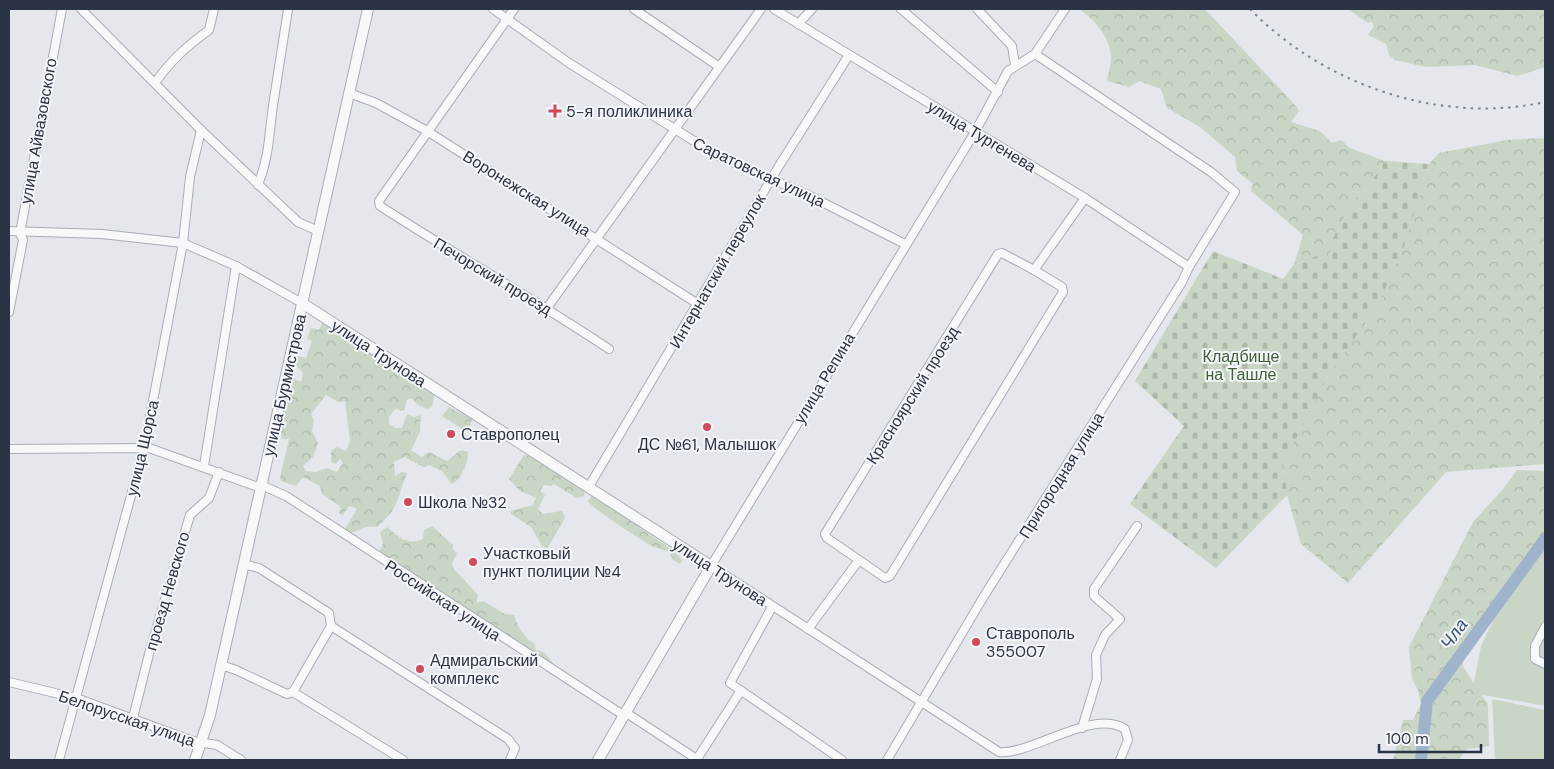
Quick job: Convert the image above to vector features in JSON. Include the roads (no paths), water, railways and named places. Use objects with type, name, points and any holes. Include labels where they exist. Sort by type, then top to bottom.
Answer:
[{"type":"street","name":"улица Айвазовского","points":[[9,312],[23,240],[20,233],[62,9]]},
{"type":"street","points":[[81,9],[258,185],[298,222],[318,231]]},
{"type":"street","points":[[155,83],[164,69],[184,48],[209,30],[214,9]]},
{"type":"street","points":[[258,185],[266,166],[270,145],[272,114],[288,9]]},
{"type":"street","name":"улица Бурмистрова","points":[[195,760],[202,744],[221,666],[368,9]]},
{"type":"street","name":"Саратовская улица","points":[[493,9],[569,62],[673,130],[718,156],[806,194],[905,244]]},
{"type":"street","points":[[427,131],[514,9]]},
{"type":"street","points":[[634,9],[718,66]]},
{"type":"street","points":[[547,308],[718,66],[761,9]]},
{"type":"street","name":"улица Тургенева","points":[[774,9],[1085,198],[1189,266]]},
{"type":"street","points":[[798,24],[812,9]]},
{"type":"street","points":[[901,9],[998,92]]},
{"type":"street","points":[[977,9],[1012,46],[1015,65]]},
{"type":"street","name":"улица Репина","points":[[598,760],[711,566],[905,244],[976,132],[1008,71],[1035,54],[1064,9]]},
{"type":"street","name":"Пригородная улица","points":[[888,760],[984,596],[1182,282],[1189,266],[1235,192],[1211,172],[1035,54]]},
{"type":"street","name":"Интернатский переулок","points":[[588,488],[770,180],[849,55]]},
{"type":"street","name":"Воронежская улица","points":[[350,93],[376,103],[427,131],[598,238],[698,304]]},
{"type":"street","name":"улица Щорса","points":[[59,760],[144,448],[183,243],[190,177],[201,130]]},
{"type":"street","name":"Печорский проезд","points":[[427,131],[379,202],[380,206],[463,260],[547,308],[610,349]]},
{"type":"street","points":[[1034,270],[1085,198]]},
{"type":"street","points":[[9,231],[20,233],[102,234],[183,243],[236,266],[302,303]]},
{"type":"street","name":"Красноярский проезд","points":[[1002,253],[1062,287],[1063,292],[890,576],[885,578],[859,560],[827,538],[826,534],[998,254],[1002,253]]},
{"type":"street","points":[[204,466],[236,266]]},
{"type":"street","name":"улица Трунова","points":[[302,303],[999,752],[1013,751],[1082,728],[1115,725],[1125,729],[1128,740],[1120,760]]},
{"type":"street","name":"Российская улица","points":[[9,449],[144,448],[204,466],[286,496],[698,760]]},
{"type":"street","name":"проезд Невского","points":[[133,718],[149,654],[190,515],[209,498],[218,472]]},
{"type":"street","points":[[1082,728],[1097,679],[1096,655],[1105,635],[1120,619],[1094,596],[1094,589],[1137,526]]},
{"type":"street","points":[[808,629],[859,560]]},
{"type":"street","points":[[221,666],[236,670],[287,694],[293,692],[332,626],[329,613],[259,568],[243,564]]},
{"type":"street","points":[[772,607],[730,680],[732,686],[842,760]]},
{"type":"street","points":[[332,626],[508,739],[515,748],[510,760]]},
{"type":"street","points":[[1545,627],[1535,646],[1535,659],[1545,664]]},
{"type":"street","name":"Белорусская улица","points":[[9,682],[76,698],[202,744],[217,745],[241,760]]},
{"type":"street","points":[[293,692],[403,760]]},
{"type":"street","points":[[698,760],[740,692]]},
{"type":"waterway","name":"Чла","points":[[1421,760],[1427,701],[1545,539]]},
{"type":"railway","points":[[1250,9],[1280,36],[1313,59],[1348,78],[1386,93],[1425,103],[1465,108],[1505,108],[1545,102]]},
{"type":"place","name":"5-я поликлиника","points":[[555,111]]},
{"type":"place","name":"ДС №61, Малышок","points":[[707,427]]},
{"type":"place","name":"Ставрополец","points":[[451,434]]},
{"type":"place","name":"Школа №32","points":[[408,502]]},
{"type":"place","name":"Участковый пункт полиции №4","points":[[473,562]]},
{"type":"place","name":"Ставрополь 355007","points":[[976,642]]},
{"type":"place","name":"Адмиральский комплекс","points":[[420,669]]},
{"type":"park label","name":"Кладбище на Ташле","points":[[1241,365]]}]
